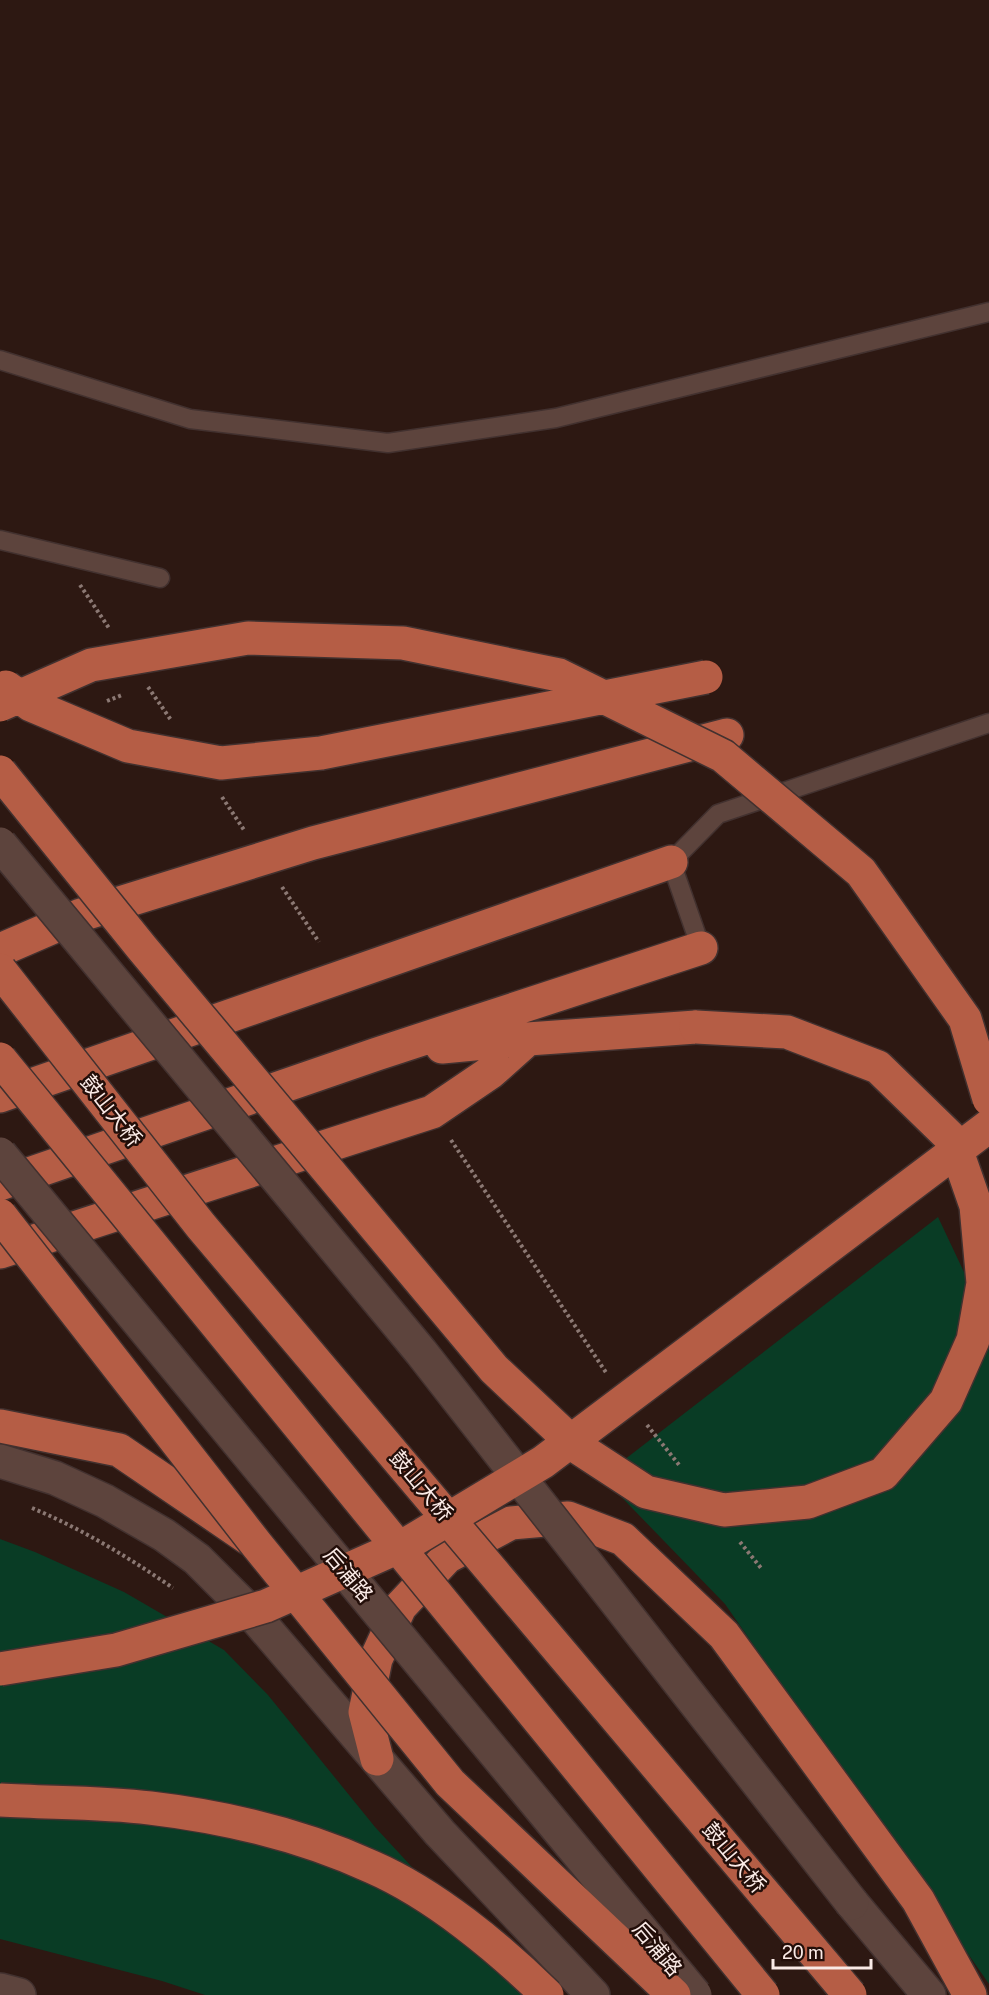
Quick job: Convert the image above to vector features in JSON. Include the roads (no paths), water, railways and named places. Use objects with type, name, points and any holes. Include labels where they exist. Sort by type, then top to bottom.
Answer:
[{"type":"highway","points":[[0,705],[91,665],[248,638],[403,643],[559,675],[723,756],[861,872],[965,1019],[989,1100]]},
{"type":"highway","points":[[0,682],[31,705],[128,746],[221,763],[321,753],[706,676]]},
{"type":"highway","points":[[0,950],[81,915],[313,843],[728,735]]},
{"type":"highway","points":[[0,772],[142,948],[494,1369],[577,1447],[646,1492],[724,1510],[808,1502],[883,1474],[946,1401],[973,1340],[983,1283],[976,1206],[953,1140],[878,1066],[787,1032],[696,1027],[528,1039],[377,1054]]},
{"type":"highway","points":[[0,1096],[671,862]]},
{"type":"highway","points":[[0,1184],[377,1054],[701,948]]},
{"type":"highway","name":"鼓山大桥","points":[[0,970],[201,1226],[850,1995]]},
{"type":"highway","points":[[0,1252],[432,1112],[491,1072],[528,1039]]},
{"type":"highway","points":[[0,1059],[763,1995]]},
{"type":"highway","points":[[0,1669],[116,1650],[266,1606],[410,1542],[543,1462],[989,1126]]},
{"type":"highway","points":[[0,1215],[257,1545],[450,1783],[674,1995]]},
{"type":"highway","points":[[0,1426],[119,1450],[257,1545]]},
{"type":"highway","points":[[377,1759],[365,1712],[376,1659],[400,1607],[447,1557],[511,1523],[568,1518],[623,1539],[724,1635],[918,1900],[970,1995]]},
{"type":"highway","points":[[0,1800],[148,1807],[227,1819],[300,1839],[374,1867],[433,1901],[494,1947],[547,1995]]},
{"type":"main road","points":[[0,844],[421,1352],[852,1904],[929,1995]]},
{"type":"main road","name":"后浦路","points":[[0,1154],[695,1995]]},
{"type":"main road","points":[[0,1461],[56,1478],[105,1501],[164,1535],[197,1559],[256,1618],[440,1833],[593,1995]]},
{"type":"main road","points":[[0,1990],[19,1995]]},
{"type":"lane","points":[[0,360],[190,419],[388,443],[556,418],[989,312]]},
{"type":"lane","points":[[0,540],[160,578]]},
{"type":"lane","points":[[701,948],[671,862],[718,814],[989,723]]}]
